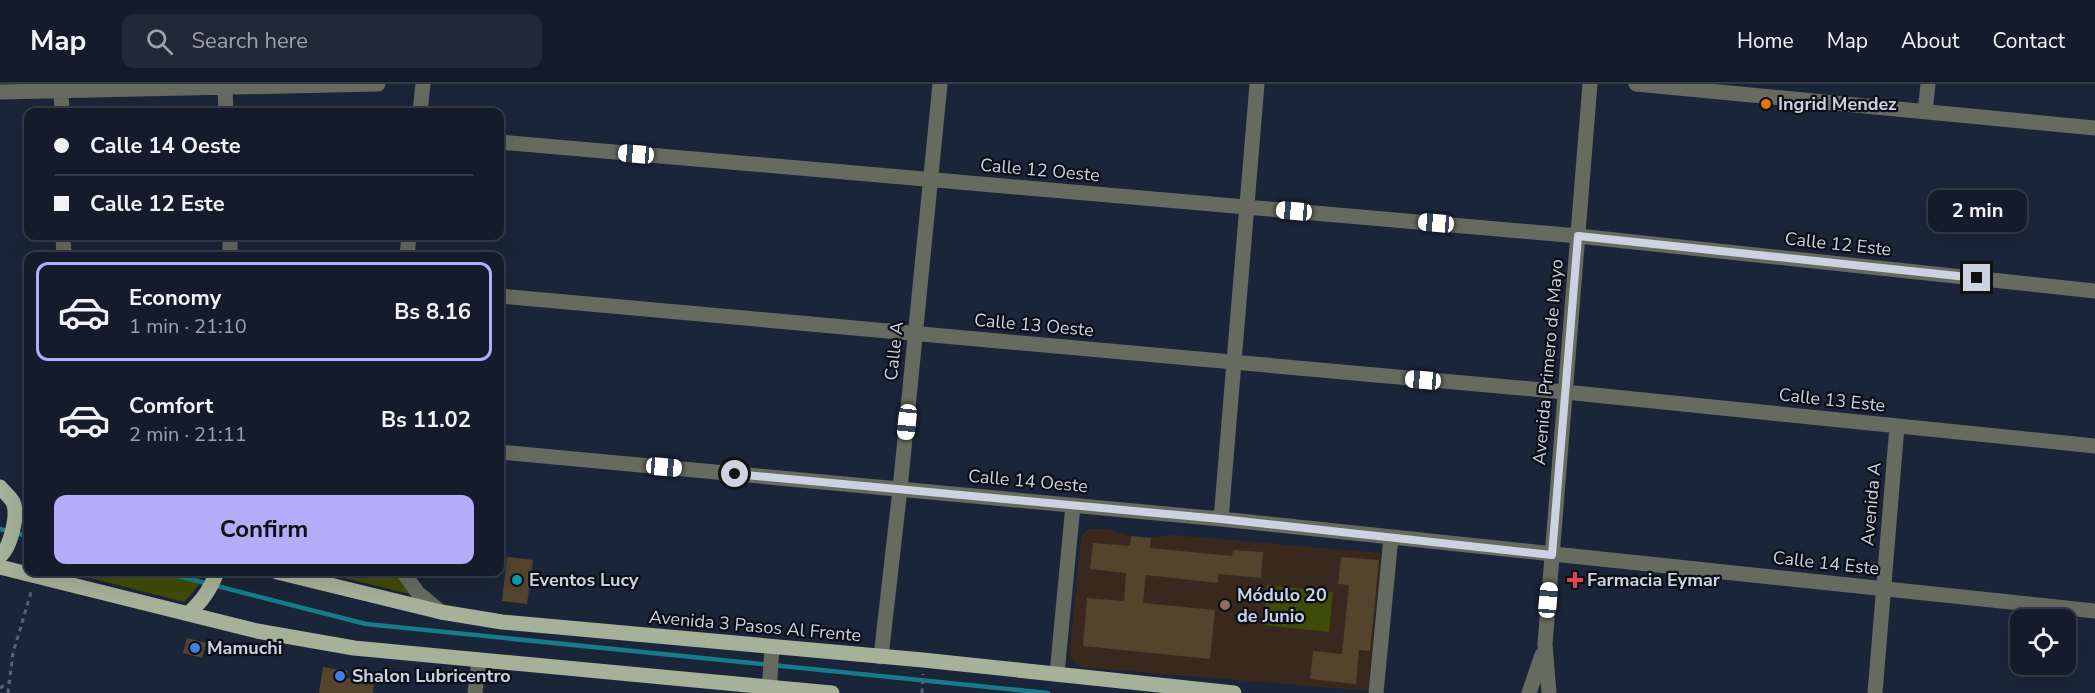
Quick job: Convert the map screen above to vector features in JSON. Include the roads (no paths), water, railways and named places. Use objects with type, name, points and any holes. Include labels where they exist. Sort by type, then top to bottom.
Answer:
[{"type":"main road","points":[[0,487],[14,506],[3,554]]},
{"type":"main road","name":"Avenida 3 Pasos Al Frente","points":[[0,567],[24,573]]},
{"type":"main road","name":"Avenida 3 Pasos Al Frente","points":[[36,576],[257,632],[354,648],[479,660],[771,672],[880,657],[1234,693]]},
{"type":"main road","points":[[188,614],[201,603],[215,576]]},
{"type":"main road","name":"Avenida 3 Pasos Al Frente","points":[[293,576],[441,612],[771,672],[832,693]]},
{"type":"street","points":[[0,92],[131,87],[378,84]]},
{"type":"street","points":[[420,108],[423,84]]},
{"type":"street","name":"Calle A","points":[[880,657],[900,489],[940,84]]},
{"type":"street","points":[[1221,519],[1257,84]]},
{"type":"street","name":"Avenida Primero de Mayo","points":[[1549,693],[1545,644],[1590,84]]},
{"type":"street","points":[[1636,84],[2095,128]]},
{"type":"street","points":[[1925,112],[1928,84]]},
{"type":"street","points":[[225,87],[226,108]]},
{"type":"street","points":[[62,91],[62,108]]},
{"type":"street","name":"Calle 12 Oeste","points":[[504,142],[1578,236]]},
{"type":"street","name":"Calle 12 Este","points":[[1578,236],[2095,291]]},
{"type":"street","name":"Calle 13 Oeste","points":[[504,296],[1565,392]]},
{"type":"street","name":"Calle 13 Este","points":[[1565,392],[2095,446]]},
{"type":"street","name":"Avenida A","points":[[1875,693],[1897,426]]},
{"type":"street","name":"Calle 14 Oeste","points":[[504,452],[1221,519],[1552,555]]},
{"type":"street","points":[[1057,674],[1073,505]]},
{"type":"street","points":[[1376,693],[1391,537]]},
{"type":"street","name":"Calle 14 Este","points":[[1552,555],[2095,611]]},
{"type":"street","points":[[406,576],[418,593],[441,612]]},
{"type":"street","name":"Avenida Primero de Mayo","points":[[1529,693],[1545,644]]},
{"type":"street","points":[[475,693],[479,660]]},
{"type":"waterway","points":[[0,529],[24,535]]},
{"type":"waterway","points":[[178,576],[366,624],[1048,693]]},
{"type":"place","name":"Ingrid Mendez","points":[[1766,104]]},
{"type":"place","name":"Eventos Lucy","points":[[517,580]]},
{"type":"place","name":"Farmacia Eymar","points":[[1575,580]]},
{"type":"place","name":"Módulo 20 de Junio","points":[[1225,605]]},
{"type":"place","name":"Mamuchi","points":[[195,648]]},
{"type":"place","name":"Shalon Lubricentro","points":[[340,676]]}]
